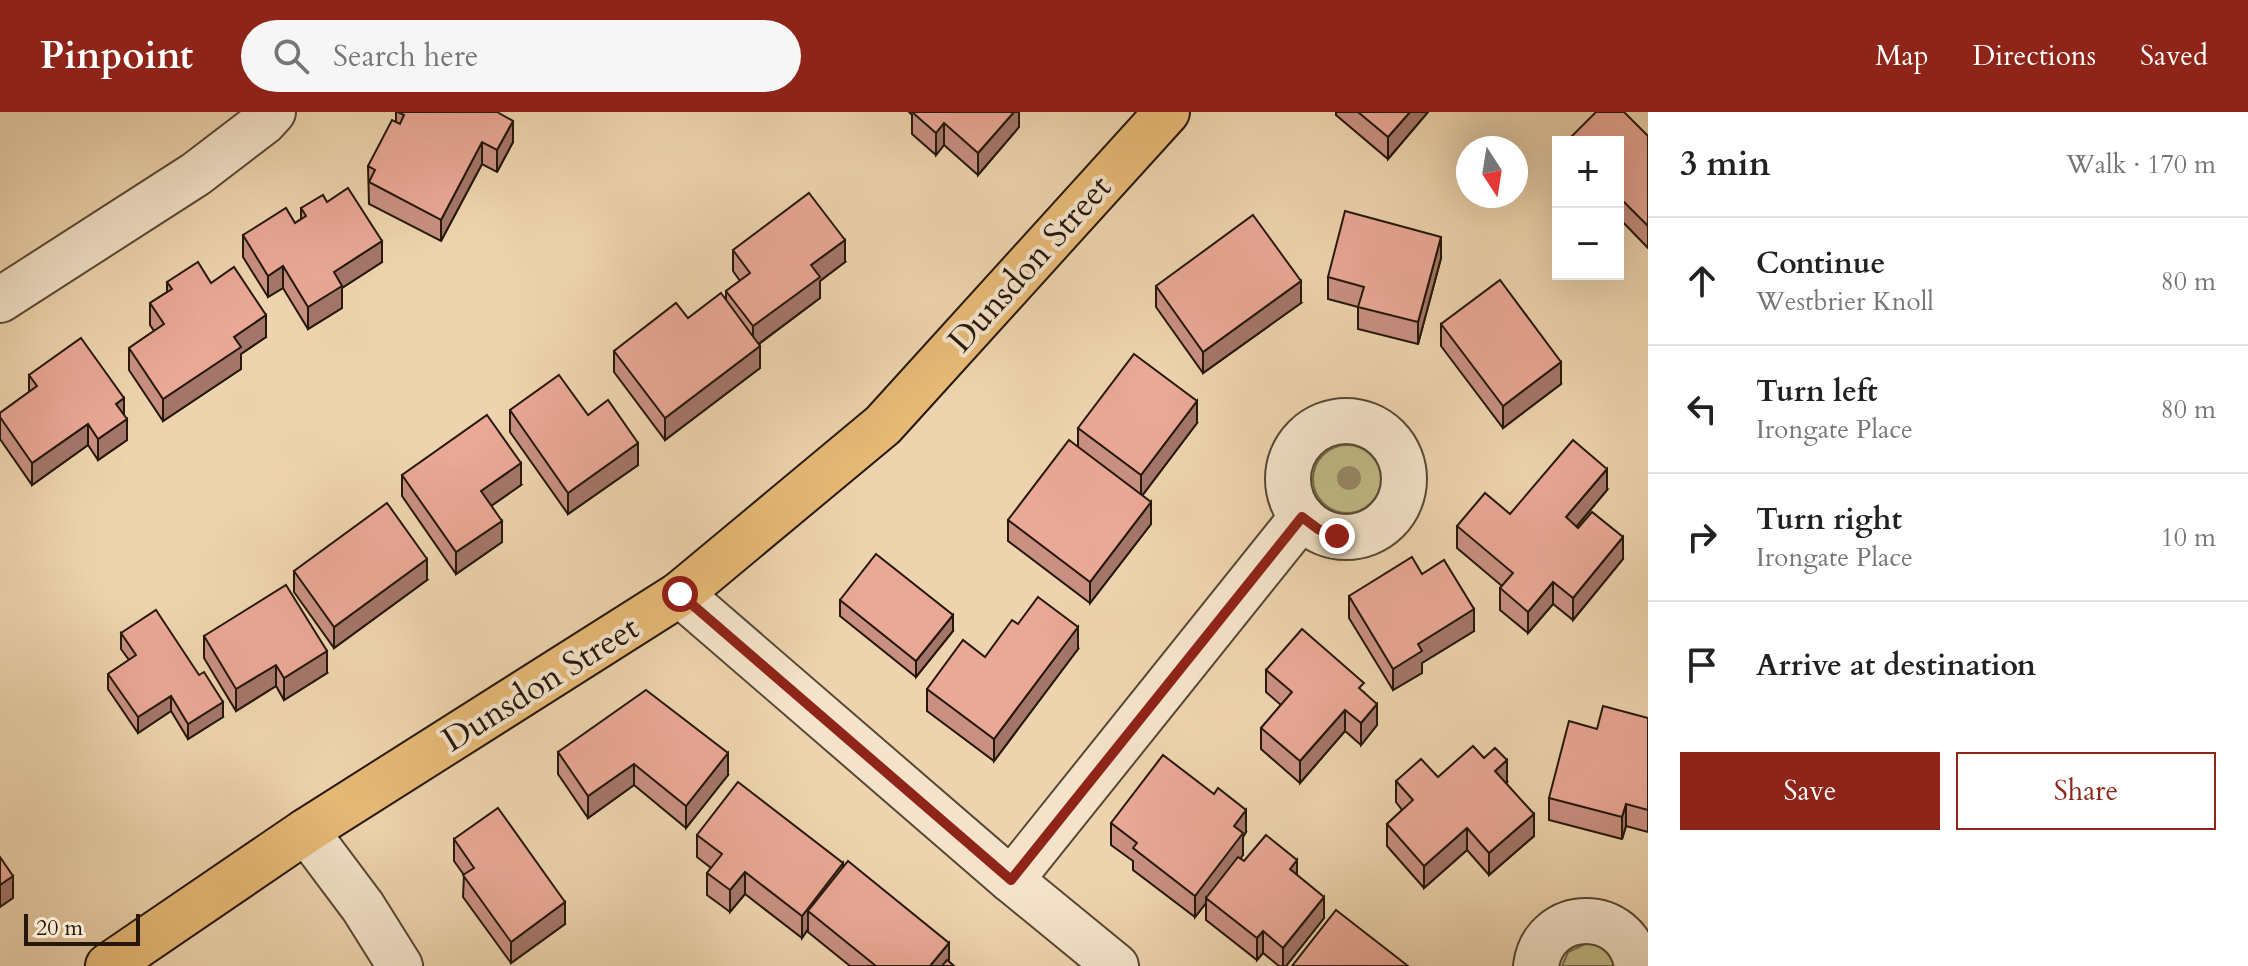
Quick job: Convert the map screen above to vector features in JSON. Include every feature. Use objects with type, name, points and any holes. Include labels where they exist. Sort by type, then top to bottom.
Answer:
[{"type":"main road","name":"Dunsdon Street","points":[[108,966],[306,831],[680,594],[883,425],[1166,112]]},
{"type":"street","points":[[0,300],[196,174],[264,115]]},
{"type":"street","points":[[1011,880],[1302,517]]},
{"type":"street","points":[[680,594],[1011,880],[1116,966]]},
{"type":"street","points":[[306,831],[363,907],[400,966]]},
{"type":"street","points":[[1536,966],[1544,943],[1555,931],[1569,923],[1585,921],[1601,922],[1616,930],[1628,941],[1637,966]]},
{"type":"shaded area","points":[[1347,445],[1360,447],[1371,455],[1379,466],[1379,492],[1371,503],[1360,511],[1347,513],[1334,511],[1323,503],[1315,492],[1313,479],[1315,466],[1323,455],[1334,447]]},
{"type":"shaded area","points":[[1585,944],[1604,949],[1615,966],[1562,966],[1568,952]]},
{"type":"building","points":[[398,112],[497,112],[513,121],[497,150],[482,142],[441,220],[369,182],[375,170],[368,166],[392,120],[400,124],[404,115]]},
{"type":"building","points":[[912,112],[1014,112],[978,153],[944,123],[936,133]]},
{"type":"building","points":[[1358,112],[1410,112],[1388,137]]},
{"type":"building","points":[[1596,112],[1624,112],[1648,136],[1648,226],[1624,202],[1624,136],[1572,136]]},
{"type":"building","points":[[348,188],[382,241],[334,272],[342,286],[308,307],[283,266],[268,276],[243,235],[286,208],[295,223],[306,216],[301,208],[323,195],[327,202]]},
{"type":"building","points":[[809,193],[845,240],[811,265],[820,277],[753,326],[726,291],[750,273],[733,250]]},
{"type":"building","points":[[1345,211],[1441,237],[1418,322],[1358,307],[1364,287],[1328,277]]},
{"type":"building","points":[[1253,215],[1301,281],[1203,352],[1156,286]]},
{"type":"building","points":[[198,262],[211,283],[234,267],[266,315],[234,337],[241,347],[163,399],[129,348],[164,324],[150,303],[172,289],[167,282]]},
{"type":"building","points":[[1500,280],[1561,362],[1503,406],[1441,324]]},
{"type":"building","points":[[721,293],[760,346],[665,418],[614,351],[676,303],[688,318]]},
{"type":"building","points":[[81,338],[124,398],[116,404],[127,419],[98,439],[88,424],[32,463],[0,413],[37,386],[29,375]]},
{"type":"building","points":[[1134,354],[1197,401],[1141,475],[1078,428]]},
{"type":"building","points":[[559,375],[588,415],[608,400],[638,443],[568,493],[510,410]]},
{"type":"building","points":[[487,415],[521,463],[481,491],[502,521],[456,552],[402,475]]},
{"type":"building","points":[[1069,440],[1151,502],[1090,582],[1008,520]]},
{"type":"building","points":[[1573,440],[1607,469],[1566,517],[1578,528],[1592,512],[1623,537],[1573,598],[1553,582],[1528,612],[1500,588],[1513,573],[1457,526],[1485,493],[1510,514]]},
{"type":"building","points":[[387,503],[427,559],[334,627],[294,571]]},
{"type":"building","points":[[876,554],[953,615],[916,661],[840,600]]},
{"type":"building","points":[[1412,557],[1422,574],[1444,560],[1474,609],[1418,644],[1422,651],[1393,669],[1349,596]]},
{"type":"building","points":[[286,585],[327,651],[284,678],[276,665],[236,689],[204,636]]},
{"type":"building","points":[[1038,597],[1078,627],[994,739],[927,689],[963,640],[985,657],[1012,620],[1018,624]]},
{"type":"building","points":[[156,610],[199,675],[204,672],[223,702],[188,724],[171,696],[138,717],[108,674],[136,655],[121,633]]},
{"type":"building","points":[[1302,629],[1364,683],[1359,688],[1377,704],[1361,723],[1345,710],[1300,761],[1261,728],[1292,692],[1266,670]]},
{"type":"building","points":[[646,690],[728,753],[686,806],[634,764],[588,796],[558,752]]},
{"type":"building","points":[[1603,706],[1648,718],[1648,810],[1626,804],[1622,817],[1549,798],[1569,721],[1597,729]]},
{"type":"building","points":[[1473,746],[1484,758],[1495,748],[1507,760],[1495,771],[1534,814],[1489,853],[1467,828],[1424,866],[1387,824],[1413,800],[1396,781],[1421,759],[1438,777]]},
{"type":"building","points":[[1163,755],[1214,794],[1218,788],[1246,810],[1234,826],[1243,833],[1195,896],[1133,848],[1137,843],[1111,823]]},
{"type":"building","points":[[738,782],[843,863],[802,916],[745,872],[730,890],[707,873],[722,854],[697,835]]},
{"type":"building","points":[[498,808],[565,902],[511,942],[463,875],[474,868],[454,839]]},
{"type":"building","points":[[1266,835],[1297,860],[1290,869],[1324,897],[1283,948],[1263,931],[1257,938],[1206,898],[1238,857],[1244,861]]},
{"type":"building","points":[[0,857],[13,876],[0,885]]},
{"type":"building","points":[[848,861],[949,943],[930,966],[876,966],[808,911]]},
{"type":"building","points":[[1336,910],[1408,966],[1292,966]]},
{"type":"route","points":[[680,594],[1011,880],[1302,517],[1318,529],[1337,536]]}]
